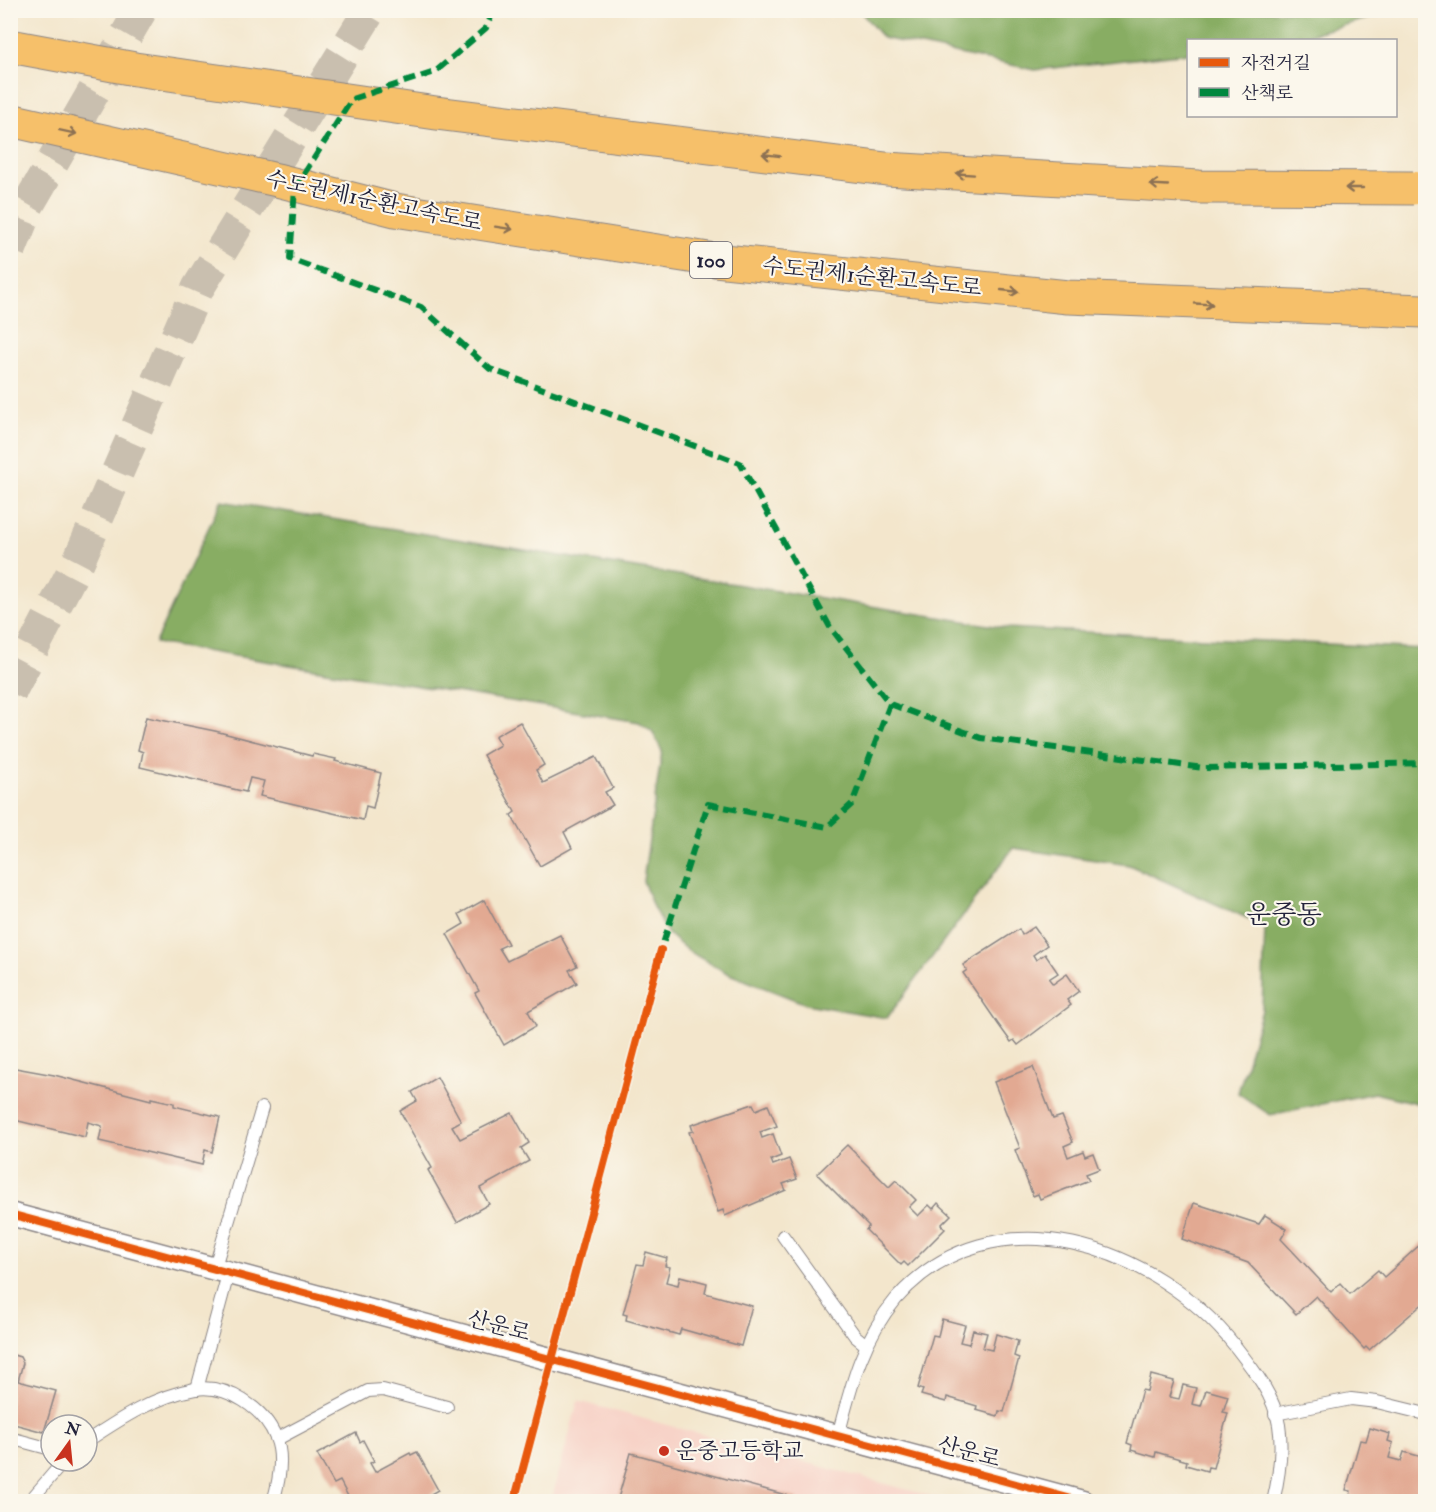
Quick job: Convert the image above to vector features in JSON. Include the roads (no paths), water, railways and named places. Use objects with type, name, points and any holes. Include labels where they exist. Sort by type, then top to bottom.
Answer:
[{"type":"highway","points":[[10,46],[135,69],[424,111],[886,169],[1199,187],[1413,188]]},
{"type":"highway","name":"수도권제1순환고속도로","points":[[10,120],[234,170],[395,210],[716,260],[1068,297],[1423,311]]},
{"type":"street","name":"산운로","points":[[10,1214],[1083,1502]]},
{"type":"lane","points":[[197,1389],[221,1272],[262,1108]]},
{"type":"lane","points":[[783,1236],[855,1336],[866,1345]]},
{"type":"lane","points":[[838,1436],[856,1367],[866,1345],[881,1319],[915,1280],[961,1252],[1014,1240],[1070,1241],[1105,1252],[1151,1273],[1206,1313],[1253,1368],[1269,1396],[1279,1424],[1280,1458],[1273,1502]]},
{"type":"lane","points":[[99,1434],[163,1398],[197,1389],[217,1389],[233,1395],[267,1422],[277,1439],[280,1463],[273,1502]]},
{"type":"lane","points":[[277,1439],[368,1390],[383,1390],[447,1407]]},
{"type":"lane","points":[[1275,1414],[1351,1399],[1377,1402],[1425,1414]]},
{"type":"lane","points":[[10,1438],[39,1446]]},
{"type":"lane","points":[[29,1502],[54,1473]]},
{"type":"tunnel","points":[[10,250],[28,205],[141,10]]},
{"type":"tunnel","points":[[10,692],[79,560],[198,288],[370,10]]},
{"type":"place","name":"운중고등학교","points":[[664,1451]]},
{"type":"district","name":"운중동","points":[[1284,915]]}]
